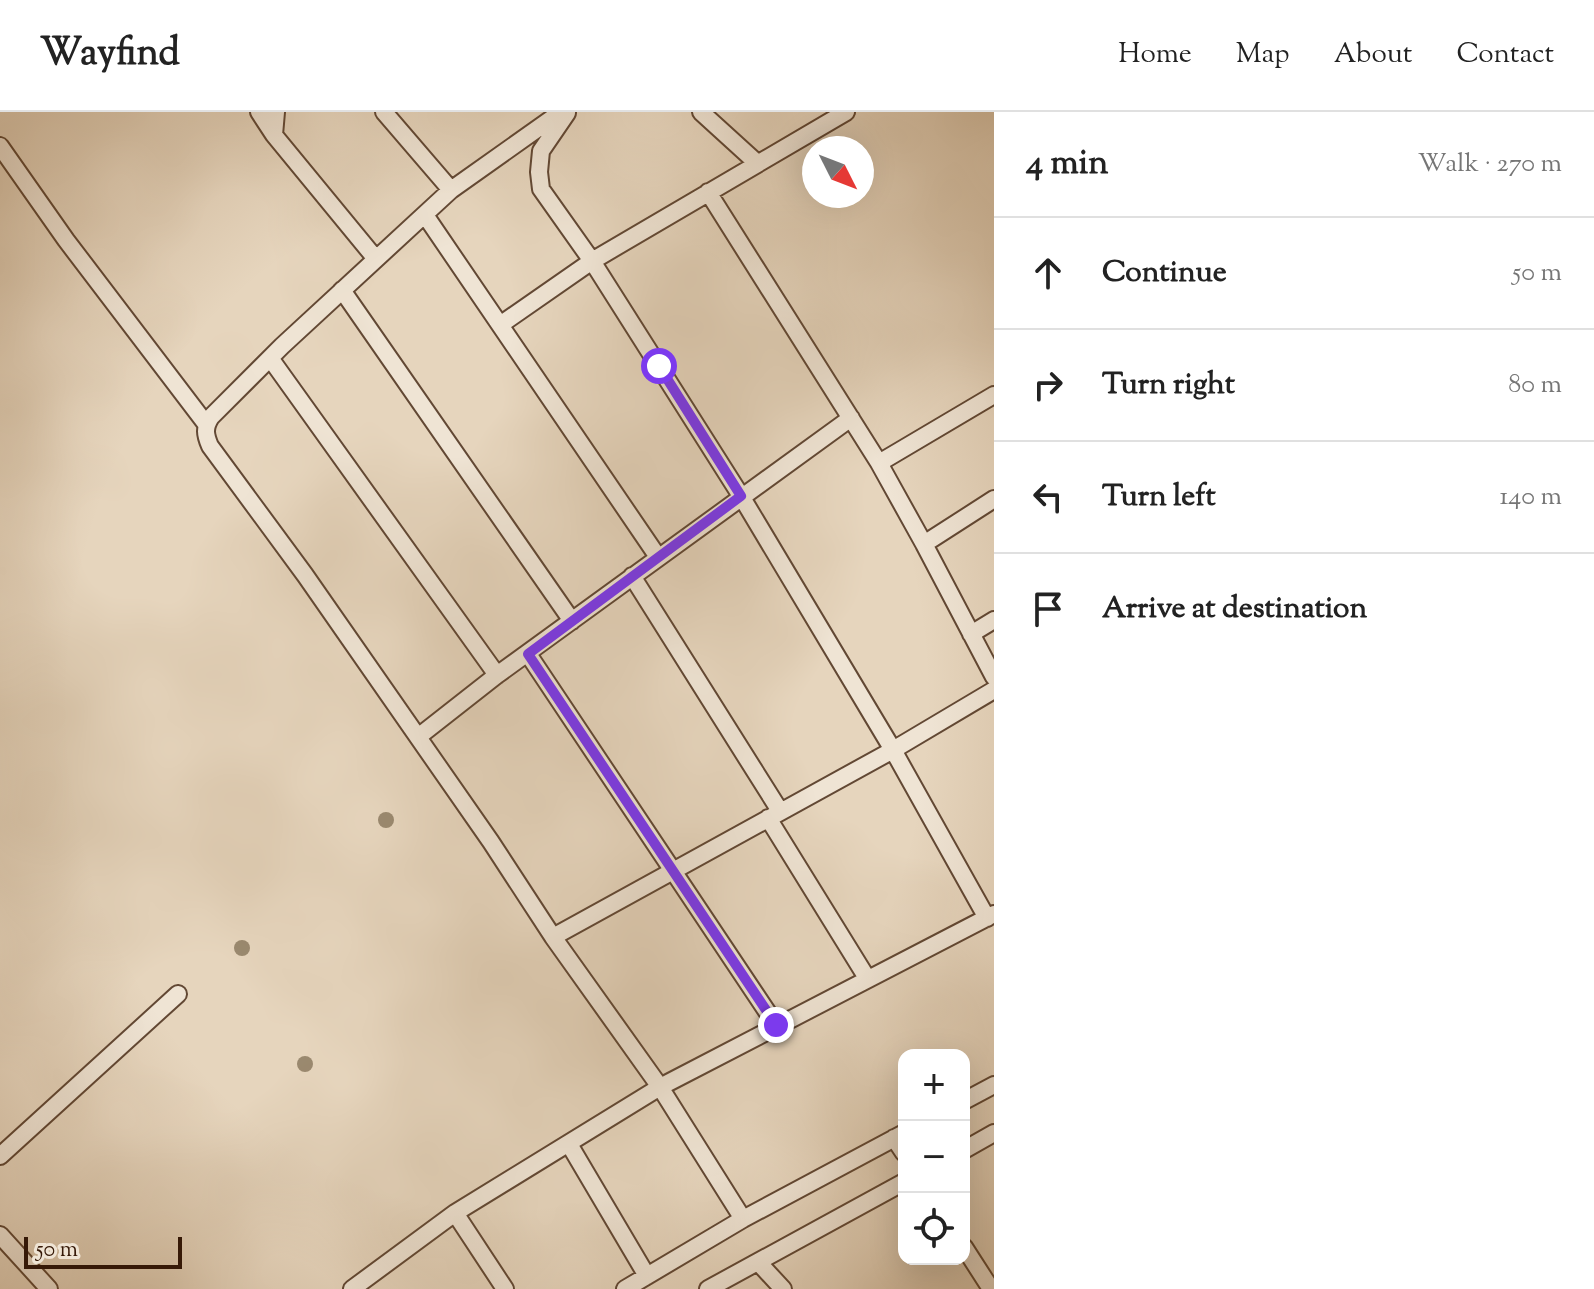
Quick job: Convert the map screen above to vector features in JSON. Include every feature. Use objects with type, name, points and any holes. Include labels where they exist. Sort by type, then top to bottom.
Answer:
[{"type":"street","points":[[259,112],[274,135],[376,259]]},
{"type":"street","points":[[274,135],[276,112]]},
{"type":"street","points":[[384,112],[451,190]]},
{"type":"street","points":[[561,112],[451,190],[270,358],[206,424],[205,434],[210,446],[418,737],[553,937],[660,1087],[743,1219]]},
{"type":"street","points":[[352,1289],[455,1213],[660,1087],[990,916],[741,496],[592,261],[541,189],[541,151],[568,112]]},
{"type":"street","points":[[701,112],[757,163]]},
{"type":"street","points":[[500,325],[592,261],[846,112]]},
{"type":"street","points":[[0,146],[66,240],[206,424]]},
{"type":"street","points":[[708,192],[879,463],[994,677]]},
{"type":"street","points":[[425,215],[658,557]]},
{"type":"street","points":[[342,290],[572,621]]},
{"type":"street","points":[[270,358],[497,675]]},
{"type":"street","points":[[879,463],[994,395]]},
{"type":"street","points":[[418,737],[497,675],[851,418]]},
{"type":"street","points":[[924,544],[994,499]]},
{"type":"street","points":[[632,576],[774,814],[867,978]]},
{"type":"street","points":[[971,634],[994,620]]},
{"type":"street","points":[[528,654],[776,1025]]},
{"type":"street","points":[[553,937],[893,750],[994,690]]},
{"type":"street","points":[[0,1156],[178,994]]},
{"type":"street","points":[[970,1098],[994,1085]]},
{"type":"street","points":[[970,1147],[994,1133]]},
{"type":"street","points":[[625,1289],[743,1219],[898,1137]]},
{"type":"street","points":[[569,1144],[647,1276]]},
{"type":"street","points":[[708,1289],[898,1185]]},
{"type":"street","points":[[455,1213],[505,1289]]},
{"type":"street","points":[[0,1235],[49,1289]]},
{"type":"street","points":[[970,1256],[991,1289]]},
{"type":"street","points":[[758,1262],[783,1289]]},
{"type":"route","points":[[659,366],[741,496],[528,654],[776,1025]]}]
